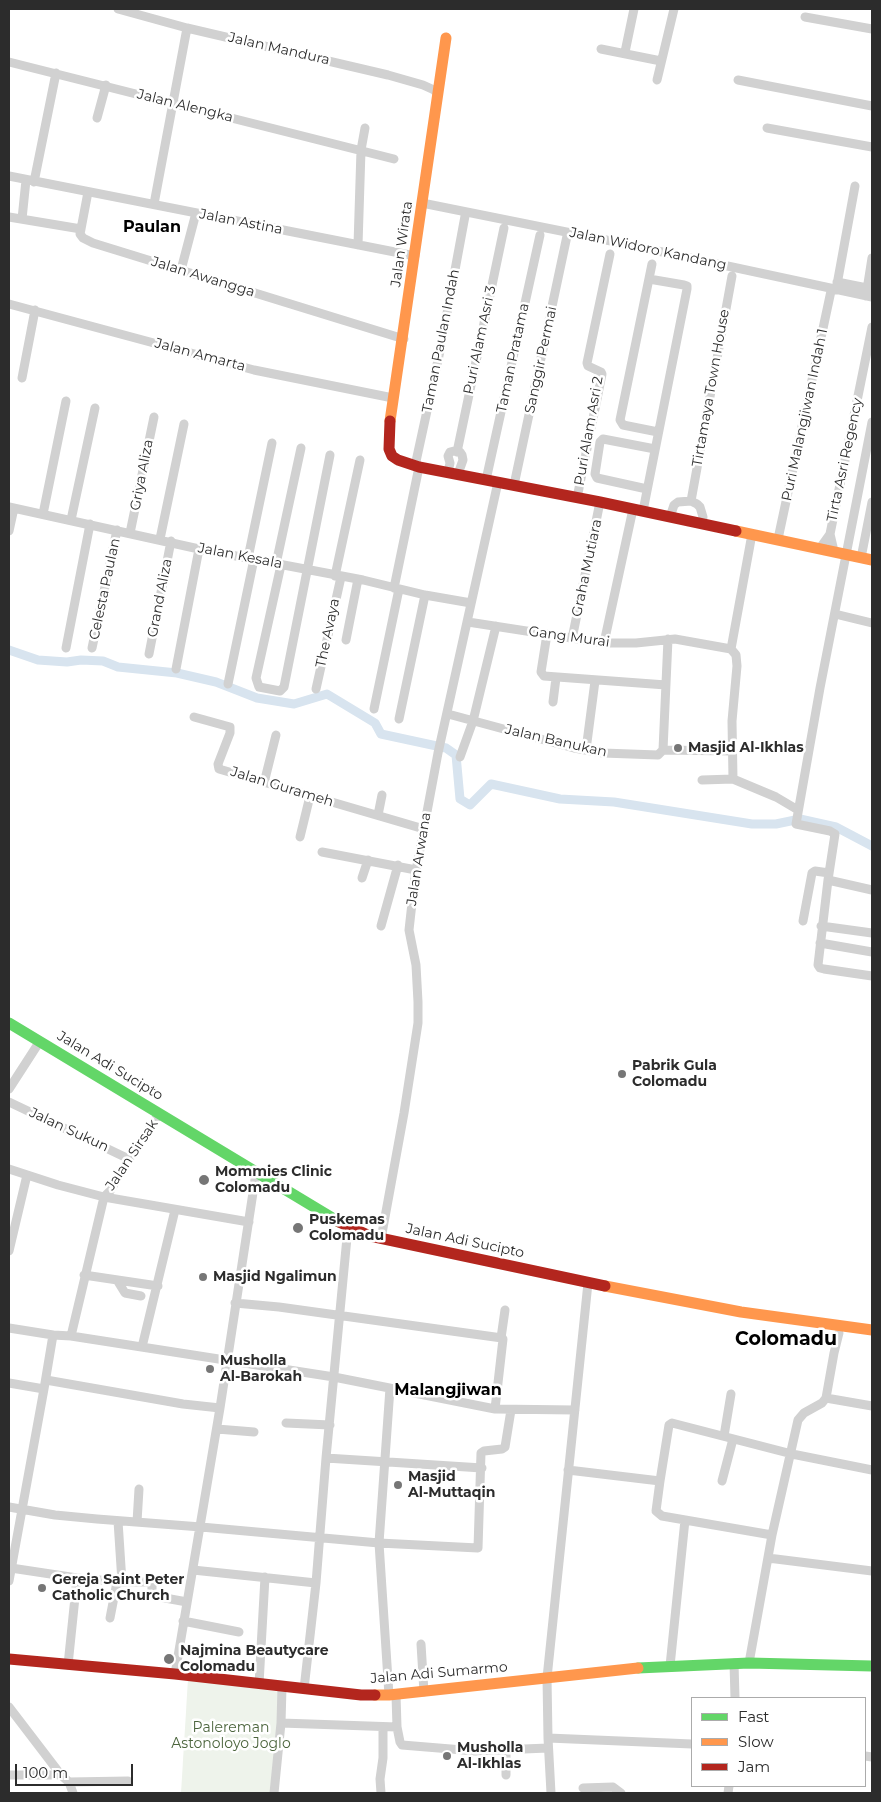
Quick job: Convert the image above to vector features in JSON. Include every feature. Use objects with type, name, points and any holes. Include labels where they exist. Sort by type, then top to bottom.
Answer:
[{"type":"main road","name":"Jalan Wirata","points":[[446,38],[404,338],[390,424],[389,449],[392,456],[417,466],[670,516],[872,560]]},
{"type":"main road","name":"Jalan Adi Sucipto","points":[[9,1023],[256,1173],[348,1227],[370,1236],[588,1283],[740,1312],[820,1324],[829,1322],[872,1330]]},
{"type":"main road","name":"Jalan Adi Sucipto","points":[[820,1324],[828,1330],[872,1339]]},
{"type":"main road","name":"Jalan Adi Sumarmo","points":[[9,1659],[175,1674],[361,1695],[424,1692],[670,1666],[749,1663],[872,1666]]},
{"type":"street","name":"Jalan Mandura","points":[[118,9],[187,28],[388,75],[423,85],[437,93]]},
{"type":"street","points":[[624,52],[634,9]]},
{"type":"street","points":[[658,80],[674,9]]},
{"type":"street","points":[[806,17],[872,29]]},
{"type":"street","points":[[154,204],[187,28]]},
{"type":"street","points":[[601,48],[661,61]]},
{"type":"street","name":"Jalan Alengka","points":[[9,62],[394,159]]},
{"type":"street","points":[[22,218],[56,73]]},
{"type":"street","points":[[738,80],[872,106]]},
{"type":"street","points":[[97,118],[106,86]]},
{"type":"street","points":[[358,245],[360,150],[365,128]]},
{"type":"street","points":[[767,128],[872,147]]},
{"type":"street","name":"Jalan Astina","points":[[9,176],[415,256]]},
{"type":"street","name":"Puri Malangjiwan Indah 1","points":[[778,539],[835,288],[855,186]]},
{"type":"street","points":[[9,216],[81,229],[88,192]]},
{"type":"street","name":"Jalan Widoro Kandang","points":[[422,203],[869,294]]},
{"type":"street","points":[[181,270],[196,212]]},
{"type":"street","name":"Taman Paulan Indah","points":[[374,709],[397,588],[417,466],[465,216]]},
{"type":"street","name":"Puri Alam Asri 3","points":[[453,473],[463,460],[462,455],[457,452],[504,228]]},
{"type":"street","name":"Jalan Awangga","points":[[81,229],[80,234],[86,241],[404,338]]},
{"type":"street","name":"Taman Pratama","points":[[486,480],[540,235]]},
{"type":"street","name":"Sanggir Permai","points":[[514,485],[568,236]]},
{"type":"street","name":"Puri Alam Asri 2","points":[[577,498],[602,374],[588,366],[587,363],[610,254]]},
{"type":"street","points":[[869,294],[872,258]]},
{"type":"street","points":[[652,264],[620,420],[623,425],[658,432]]},
{"type":"street","name":"Tirtamaya Town House","points":[[690,500],[732,276]]},
{"type":"street","points":[[604,643],[638,510],[647,489],[687,289],[687,286],[684,285],[649,278]]},
{"type":"street","name":"Jalan Amarta","points":[[9,304],[254,370],[394,398]]},
{"type":"street","points":[[22,378],[34,310]]},
{"type":"street","name":"Tirta Asri Regency","points":[[820,548],[830,534],[872,327]]},
{"type":"street","points":[[43,514],[66,401]]},
{"type":"street","points":[[71,520],[95,408]]},
{"type":"street","name":"Griya Aliza","points":[[130,533],[154,417]]},
{"type":"street","points":[[872,422],[796,824],[798,826],[830,831],[835,834],[821,926],[818,965],[820,968],[872,976]]},
{"type":"street","points":[[160,539],[184,424]]},
{"type":"street","points":[[647,489],[597,478],[594,474],[600,442],[603,439],[655,449]]},
{"type":"street","points":[[228,684],[272,443]]},
{"type":"street","points":[[300,448],[256,678],[259,687],[277,691],[283,690],[284,687],[330,455]]},
{"type":"street","name":"The Avaya","points":[[316,689],[360,460]]},
{"type":"street","name":"Jalan Arwana","points":[[381,1239],[406,1103],[418,1023],[416,965],[408,930],[416,870],[438,753],[498,482]]},
{"type":"street","points":[[670,516],[674,505],[678,502],[690,500],[700,507],[703,517],[702,523]]},
{"type":"street","name":"Graha Mutiara","points":[[573,634],[600,502]]},
{"type":"street","points":[[860,558],[872,502]]},
{"type":"street","points":[[9,531],[11,507]]},
{"type":"street","name":"Jalan Kesala","points":[[11,507],[171,541],[199,549],[358,579],[426,595],[471,603]]},
{"type":"street","points":[[66,648],[90,524]]},
{"type":"street","name":"Celesta Paulan","points":[[92,648],[117,530]]},
{"type":"street","points":[[733,779],[732,721],[737,666],[736,655],[731,649],[752,534]]},
{"type":"street","name":"Tirta Asri Regency","points":[[830,534],[834,551]]},
{"type":"street","name":"Grand Aliza","points":[[149,654],[171,541]]},
{"type":"street","points":[[176,669],[199,549]]},
{"type":"street","points":[[346,640],[358,579]]},
{"type":"street","points":[[399,719],[426,595]]},
{"type":"street","points":[[835,614],[872,623]]},
{"type":"street","name":"Gang Murai","points":[[468,622],[604,643],[668,640],[690,641],[731,649]]},
{"type":"street","points":[[460,757],[473,721],[496,626]]},
{"type":"street","points":[[547,634],[540,672],[544,676],[666,685]]},
{"type":"street","points":[[663,750],[668,640]]},
{"type":"street","points":[[553,702],[556,678]]},
{"type":"street","points":[[586,750],[595,681]]},
{"type":"street","name":"Jalan Banukan","points":[[448,714],[586,750],[615,754],[658,755],[663,750],[733,751]]},
{"type":"street","name":"Jalan Gurameh","points":[[194,717],[230,727],[230,733],[218,764],[220,769],[424,829]]},
{"type":"street","points":[[264,783],[276,736]]},
{"type":"street","points":[[702,780],[733,779],[776,797],[798,811]]},
{"type":"street","points":[[300,837],[310,796]]},
{"type":"street","points":[[378,815],[382,796]]},
{"type":"street","points":[[322,852],[398,865],[416,870]]},
{"type":"street","points":[[362,878],[368,860]]},
{"type":"street","points":[[381,926],[398,865]]},
{"type":"street","points":[[804,921],[812,873],[815,871],[872,890]]},
{"type":"street","points":[[821,926],[872,933]]},
{"type":"street","points":[[820,943],[872,952]]},
{"type":"street","points":[[9,1089],[40,1041]]},
{"type":"street","name":"Jalan Sukun","points":[[9,1102],[129,1159]]},
{"type":"street","name":"Jalan Sirsak","points":[[104,1196],[110,1191],[159,1114]]},
{"type":"street","points":[[9,1169],[58,1185],[104,1196],[249,1222]]},
{"type":"street","points":[[175,1674],[217,1429],[256,1173]]},
{"type":"street","points":[[9,1247],[13,1214],[27,1176]]},
{"type":"street","points":[[71,1336],[104,1196]]},
{"type":"street","points":[[142,1347],[175,1210]]},
{"type":"street","points":[[304,1689],[316,1582],[348,1227]]},
{"type":"street","points":[[84,1275],[158,1286]]},
{"type":"street","points":[[116,1280],[125,1293],[141,1296]]},
{"type":"street","points":[[551,1793],[547,1678],[588,1283]]},
{"type":"street","points":[[235,1303],[339,1315],[501,1338]]},
{"type":"street","points":[[494,1409],[505,1310]]},
{"type":"street","points":[[9,1328],[334,1377],[494,1409],[575,1410]]},
{"type":"street","points":[[749,1663],[772,1535],[801,1416],[822,1403],[826,1398],[839,1333]]},
{"type":"street","points":[[9,1581],[13,1531],[21,1510],[53,1335]]},
{"type":"street","points":[[9,1384],[45,1384],[220,1408]]},
{"type":"street","points":[[390,1388],[379,1543],[392,1695],[398,1736],[402,1745],[475,1751],[506,1750],[548,1743],[691,1744]]},
{"type":"street","points":[[722,1481],[728,1438],[730,1394]]},
{"type":"street","points":[[826,1398],[872,1406]]},
{"type":"street","points":[[9,1506],[21,1510],[54,1515],[118,1521],[201,1526],[379,1543],[478,1548],[482,1452],[505,1447],[511,1410]]},
{"type":"street","points":[[286,1423],[330,1426]]},
{"type":"street","points":[[772,1535],[658,1514],[656,1511],[670,1423],[792,1454],[872,1470]]},
{"type":"street","points":[[217,1429],[254,1432]]},
{"type":"street","points":[[326,1458],[482,1468]]},
{"type":"street","points":[[568,1470],[660,1481]]},
{"type":"street","points":[[138,1522],[139,1489]]},
{"type":"street","points":[[670,1666],[685,1520]]},
{"type":"street","points":[[110,1618],[119,1582],[118,1521]]},
{"type":"street","points":[[768,1558],[872,1571]]},
{"type":"street","points":[[11,1568],[77,1578],[119,1582],[148,1582],[152,1584],[152,1594],[154,1596],[187,1602]]},
{"type":"street","points":[[193,1570],[316,1582]]},
{"type":"street","points":[[259,1684],[265,1576]]},
{"type":"street","points":[[68,1665],[77,1578]]},
{"type":"street","points":[[183,1621],[239,1632]]},
{"type":"street","points":[[421,1644],[424,1692]]},
{"type":"street","points":[[734,1664],[735,1697]]},
{"type":"street","points":[[274,1793],[281,1723],[282,1687]]},
{"type":"street","points":[[9,1708],[68,1782],[74,1793]]},
{"type":"street","points":[[281,1723],[397,1727]]},
{"type":"street","points":[[381,1793],[383,1727]]},
{"type":"street","points":[[506,1750],[506,1775]]},
{"type":"street","points":[[9,1775],[61,1775]]},
{"type":"street","points":[[68,1782],[128,1781]]},
{"type":"street","points":[[583,1788],[613,1787],[621,1793]]},
{"type":"green space","name":"Palereman Astonoloyo Joglo","points":[[188,1679],[280,1692],[273,1793],[181,1793]]},
{"type":"waterway","points":[[9,650],[38,660],[67,662],[81,660],[103,661],[118,667],[177,673],[216,682],[257,698],[294,704],[327,694],[375,723],[381,734],[446,748],[456,755],[460,799],[470,805],[491,784],[560,799],[614,802],[752,824],[776,824],[800,819],[836,827],[872,846]]},
{"type":"traffic: fast","points":[[9,1023],[339,1222]]},
{"type":"traffic: fast","points":[[638,1668],[749,1663],[872,1666]]},
{"type":"traffic: slow","points":[[390,421],[446,38]]},
{"type":"traffic: slow","points":[[736,531],[872,560]]},
{"type":"traffic: slow","points":[[605,1286],[741,1312],[872,1330]]},
{"type":"traffic: slow","points":[[375,1695],[638,1668]]},
{"type":"traffic: jam","points":[[390,421],[389,449],[392,456],[419,467],[600,502],[736,531]]},
{"type":"traffic: jam","points":[[339,1222],[370,1236],[605,1286]]},
{"type":"traffic: jam","points":[[9,1659],[375,1695]]},
{"type":"place","name":"Masjid Al-Ikhlas","points":[[678,748]]},
{"type":"place","name":"Pabrik Gula Colomadu","points":[[622,1074]]},
{"type":"place","name":"Mommies Clinic Colomadu","points":[[204,1180]]},
{"type":"place","name":"Puskemas Colomadu","points":[[298,1228]]},
{"type":"place","name":"Masjid Ngalimun","points":[[203,1277]]},
{"type":"place","name":"Musholla Al-Barokah","points":[[210,1369]]},
{"type":"place","name":"Masjid Al-Muttaqin","points":[[398,1485]]},
{"type":"place","name":"Gereja Saint Peter Catholic Church","points":[[42,1588]]},
{"type":"place","name":"Najmina Beautycare Colomadu","points":[[169,1659]]},
{"type":"place","name":"Musholla Al-Ikhlas","points":[[447,1756]]},
{"type":"district","name":"Paulan","points":[[152,227]]},
{"type":"district","name":"Colomadu","points":[[786,1339]]},
{"type":"district","name":"Malangjiwan","points":[[448,1390]]}]
